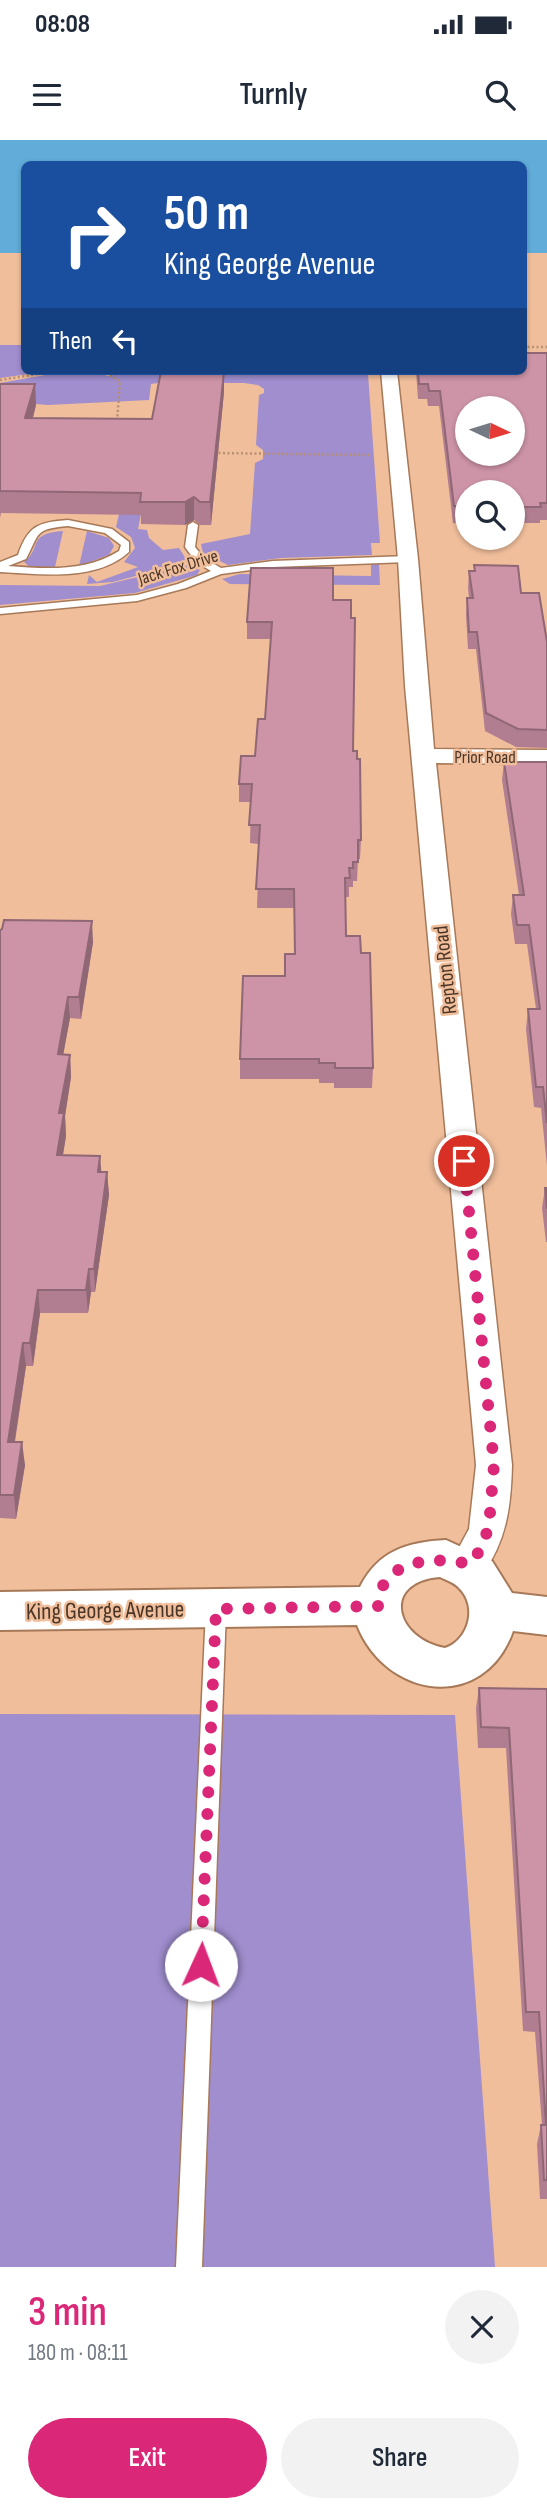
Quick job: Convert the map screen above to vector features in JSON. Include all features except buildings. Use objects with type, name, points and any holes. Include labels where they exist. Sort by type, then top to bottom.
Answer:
[{"type":"street","name":"Repton Road","points":[[389,375],[408,559],[423,756],[494,1465],[489,1525],[482,1548],[469,1564]]},
{"type":"street","name":"Prior Road","points":[[423,756],[547,757]]},
{"type":"street","points":[[446,1558],[469,1564],[492,1577],[529,1614],[509,1631],[499,1648],[483,1660],[461,1667],[437,1667],[414,1660],[398,1650],[384,1635],[376,1616],[378,1606],[378,1597],[387,1580],[403,1567],[423,1560],[446,1558]]},
{"type":"street","name":"King George Avenue","points":[[0,1611],[378,1606]]},
{"type":"lane","points":[[86,525],[107,528],[119,534],[126,544],[124,552],[109,564],[87,569],[0,568],[22,557],[33,533],[44,527],[86,525]]},
{"type":"lane","points":[[193,525],[190,547],[200,560],[219,571]]},
{"type":"lane","name":"Jack Fox Drive","points":[[0,611],[137,598],[182,586],[219,571],[296,562],[408,559]]},
{"type":"lane","points":[[188,2267],[216,1609]]},
{"type":"path","points":[[527,347],[547,347]]},
{"type":"path","points":[[0,380],[32,375]]},
{"type":"path","points":[[109,375],[120,381],[116,427]]},
{"type":"path","points":[[214,453],[398,456]]},
{"type":"shaded area","points":[[0,345],[21,345],[21,375],[0,378]]},
{"type":"shaded area","points":[[45,375],[368,375],[380,543],[371,543],[372,555],[281,558],[228,565],[203,553],[201,544],[250,534],[255,463],[263,459],[263,450],[256,445],[259,395],[264,393],[264,389],[258,385],[158,383],[151,384],[149,400],[48,405],[0,401],[0,383]]},
{"type":"shaded area","points":[[119,514],[141,514],[138,529],[147,530],[149,538],[163,550],[179,548],[188,562],[113,582],[87,584],[89,575],[97,582],[138,567],[124,562],[135,548],[131,537],[116,527]]},
{"type":"shaded area","points":[[63,531],[55,567],[31,568],[24,562],[39,538]]},
{"type":"shaded area","points":[[87,531],[109,538],[114,546],[109,555],[79,566]]},
{"type":"shaded area","points":[[192,564],[200,570],[197,575],[135,593],[0,605],[0,585],[100,586]]},
{"type":"shaded area","points":[[371,564],[379,564],[380,585],[230,584],[222,579],[240,574],[371,576]]},
{"type":"shaded area","points":[[0,1714],[455,1715],[495,2267],[0,2267]]},
{"type":"water","points":[[0,140],[547,140],[547,253],[527,253],[527,161],[21,161],[21,253],[0,253]]},
{"type":"route","points":[[201,1965],[216,1609],[378,1606],[378,1597],[387,1580],[403,1567],[423,1560],[446,1558],[469,1564],[482,1548],[493,1499],[494,1465],[464,1161]]}]
